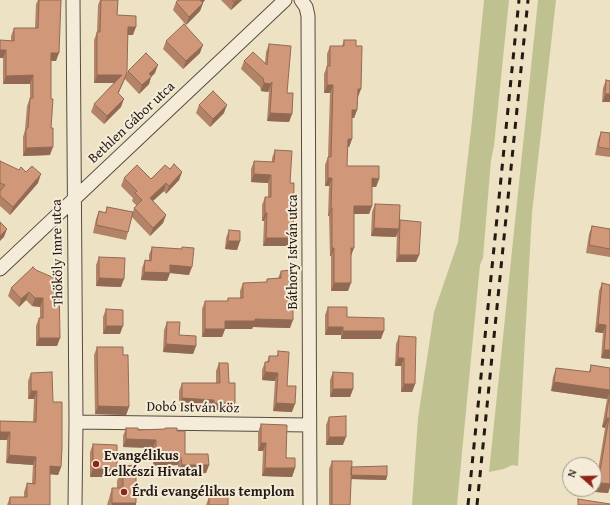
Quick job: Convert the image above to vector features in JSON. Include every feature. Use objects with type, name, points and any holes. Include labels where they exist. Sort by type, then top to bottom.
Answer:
[{"type":"street","name":"Thököly Imre utca","points":[[73,0],[76,422],[75,505]]},
{"type":"street","name":"Bethlen Gábor utca","points":[[0,269],[285,0]]},
{"type":"street","name":"Báthory István utca","points":[[301,0],[306,7],[308,16],[310,505]]},
{"type":"street","name":"Dobó István köz","points":[[76,422],[309,425]]},
{"type":"green space","points":[[484,0],[509,0],[494,146],[491,160],[483,258],[480,265],[457,505],[412,505],[418,418],[434,312],[458,242]]},
{"type":"green space","points":[[538,0],[556,0],[532,213],[518,466],[512,465],[504,469],[489,472]]},
{"type":"building","points":[[39,0],[61,0],[59,53],[51,53],[51,99],[53,99],[51,128],[53,128],[53,147],[26,148],[26,129],[28,128],[30,98],[33,98],[33,75],[6,76],[6,50],[0,50],[0,40],[14,41],[14,28],[38,28]]},
{"type":"building","points":[[101,0],[118,0],[117,15],[136,16],[136,27],[128,27],[127,71],[118,93],[124,99],[107,116],[94,104],[122,75],[97,75],[97,32],[100,32]]},
{"type":"building","points":[[178,0],[200,0],[203,3],[189,17],[176,2]]},
{"type":"building","points":[[184,24],[203,45],[186,61],[166,41]]},
{"type":"building","points":[[344,40],[356,40],[356,46],[362,46],[361,89],[358,89],[357,110],[352,110],[352,139],[348,139],[347,166],[379,166],[379,179],[372,178],[372,206],[354,206],[354,248],[351,248],[351,283],[334,283],[334,248],[332,248],[331,208],[332,178],[328,178],[328,157],[331,157],[333,85],[327,85],[327,66],[330,66],[330,46],[344,46]]},
{"type":"building","points":[[269,44],[291,46],[287,93],[293,93],[292,114],[270,113],[272,82],[271,84],[264,83],[263,78],[244,61],[253,52],[267,65]]},
{"type":"building","points":[[146,53],[158,65],[149,74],[152,76],[142,85],[128,71]]},
{"type":"building","points":[[606,80],[610,81],[610,94],[605,94]]},
{"type":"building","points":[[213,91],[227,105],[213,119],[199,105]]},
{"type":"building","points":[[601,132],[610,133],[610,149],[598,147]]},
{"type":"building","points":[[275,150],[292,151],[290,183],[294,183],[293,238],[266,238],[267,213],[265,213],[265,197],[271,197],[271,175],[254,174],[254,161],[274,162]]},
{"type":"building","points":[[0,161],[19,170],[21,167],[26,172],[32,166],[41,174],[13,207],[0,196],[0,191],[5,185],[0,183]]},
{"type":"building","points":[[174,164],[182,172],[169,186],[166,183],[150,198],[166,215],[153,228],[134,208],[142,200],[135,193],[137,191],[124,178],[137,165],[151,179],[165,165],[170,169]]},
{"type":"building","points":[[375,204],[400,205],[399,229],[374,228]]},
{"type":"building","points":[[107,207],[133,212],[128,232],[96,225],[99,211],[106,213]]},
{"type":"building","points":[[400,220],[421,222],[419,255],[399,255]]},
{"type":"building","points":[[0,222],[7,229],[0,236]]},
{"type":"building","points":[[592,226],[610,229],[610,249],[589,245]]},
{"type":"building","points":[[229,230],[240,231],[240,241],[228,241]]},
{"type":"building","points":[[152,247],[182,249],[182,247],[194,248],[192,267],[170,265],[170,273],[144,272],[145,260],[151,261]]},
{"type":"building","points":[[99,257],[125,258],[124,279],[99,278]]},
{"type":"building","points":[[33,267],[36,270],[59,280],[60,338],[39,338],[39,318],[43,318],[43,298],[35,298],[29,292],[21,299],[11,288]]},
{"type":"building","points":[[293,270],[293,276],[296,276],[297,291],[293,291],[293,320],[255,319],[255,321],[225,321],[225,329],[205,329],[205,301],[228,301],[228,298],[243,298],[243,283],[267,282],[267,279],[281,278],[281,271]]},
{"type":"building","points":[[602,283],[610,285],[610,350],[604,350],[606,325],[598,324]]},
{"type":"building","points":[[328,307],[347,307],[347,317],[384,318],[384,331],[343,331],[343,327],[328,327]]},
{"type":"building","points":[[106,309],[123,310],[123,326],[106,326]]},
{"type":"building","points":[[167,322],[180,322],[179,335],[196,336],[196,346],[166,344]]},
{"type":"building","points":[[399,336],[416,337],[415,384],[404,384],[404,358],[398,358]]},
{"type":"building","points":[[97,347],[123,347],[123,355],[128,355],[129,407],[98,406]]},
{"type":"building","points":[[278,351],[289,352],[287,386],[296,386],[295,404],[276,403],[278,373],[265,372],[265,362],[269,362],[269,356],[278,356]]},
{"type":"building","points":[[219,363],[228,363],[229,383],[235,383],[235,403],[214,403],[214,400],[182,398],[182,383],[220,383]]},
{"type":"building","points":[[591,365],[610,368],[610,390],[554,382],[556,368],[590,372]]},
{"type":"building","points":[[52,372],[53,402],[62,402],[62,448],[61,467],[50,466],[50,505],[10,505],[10,497],[27,497],[27,483],[35,484],[36,457],[9,455],[10,432],[0,432],[0,421],[36,422],[37,391],[31,391],[31,373]]},
{"type":"building","points":[[333,372],[353,373],[353,389],[333,389]]},
{"type":"building","points":[[610,392],[610,484],[602,483],[602,459],[609,418],[606,418]]},
{"type":"building","points":[[346,416],[346,437],[329,437],[329,417]]},
{"type":"building","points":[[261,424],[287,425],[286,458],[295,458],[295,468],[265,468],[266,443],[261,443]]},
{"type":"building","points":[[126,428],[138,428],[138,430],[177,428],[177,431],[185,431],[185,454],[208,454],[209,465],[182,465],[181,457],[156,457],[156,440],[126,439]]},
{"type":"building","points":[[93,444],[117,445],[117,469],[93,469]]},
{"type":"building","points":[[332,461],[352,461],[350,505],[332,505]]},
{"type":"building","points":[[136,465],[136,503],[112,503],[112,488],[123,488],[123,466]]},
{"type":"building","points":[[387,466],[387,476],[351,475],[351,467]]},
{"type":"building","points":[[209,497],[228,497],[228,505],[209,505]]},
{"type":"building","points":[[578,499],[610,504],[610,505],[578,505]]},
{"type":"railway","points":[[468,505],[519,0]]},
{"type":"railway","points":[[477,505],[528,0]]},
{"type":"place","name":"Evangélikus Lelkészi Hivatal","points":[[96,464]]},
{"type":"place","name":"Érdi evangélikus templom","points":[[124,492]]}]
